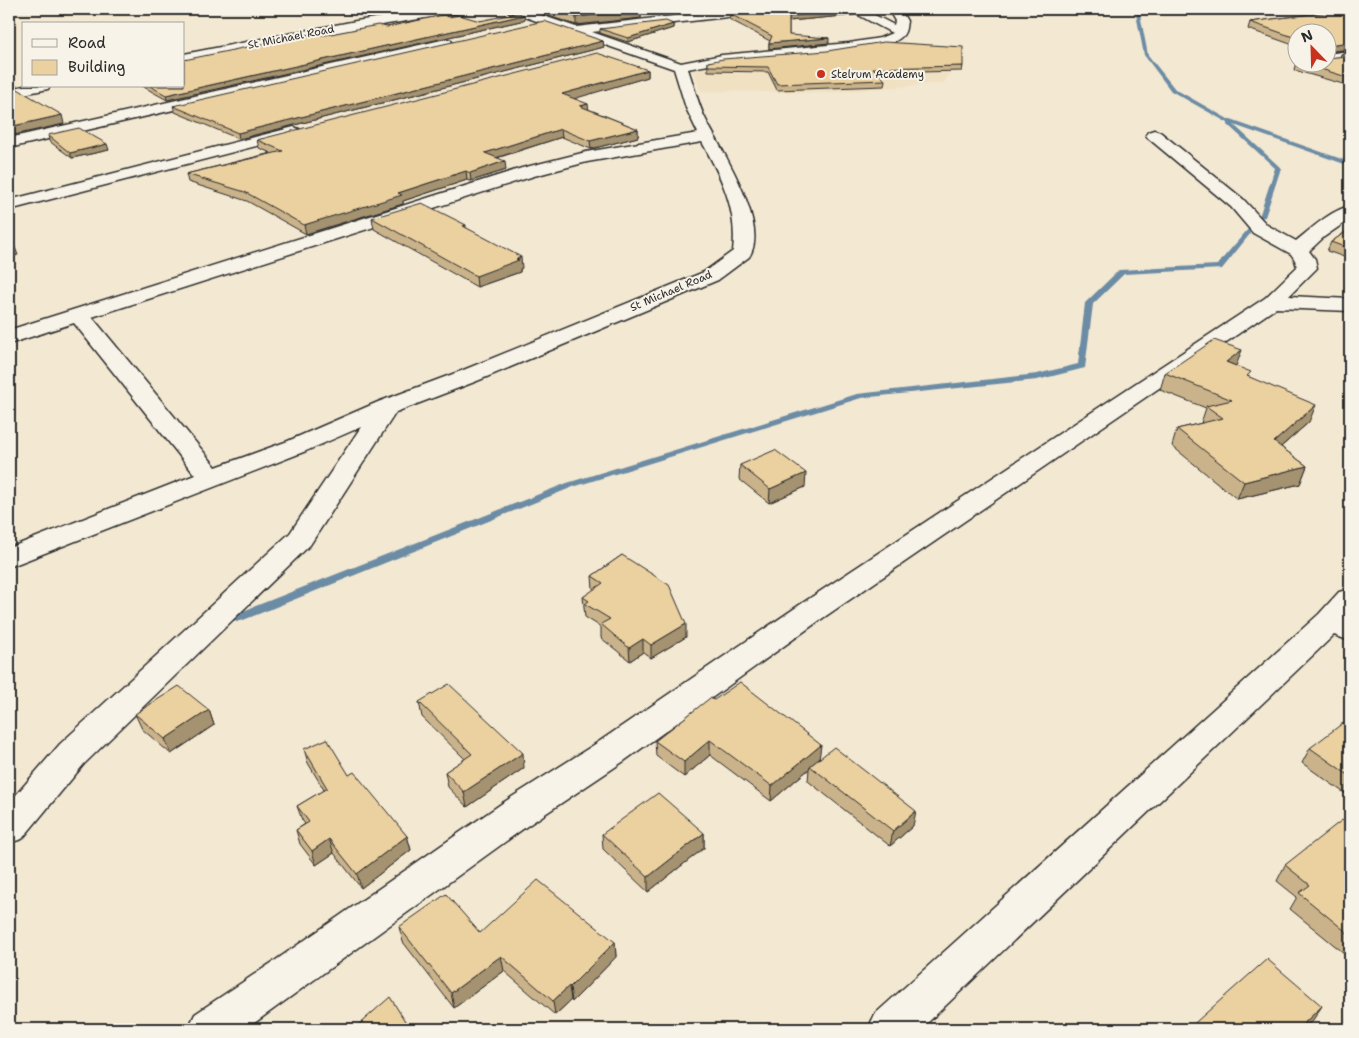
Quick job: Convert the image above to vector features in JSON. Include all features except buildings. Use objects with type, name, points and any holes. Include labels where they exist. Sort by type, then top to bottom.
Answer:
[{"type":"street","name":"St Michael Road","points":[[185,58],[356,25],[457,9]]},
{"type":"street","points":[[572,30],[764,9]]},
{"type":"street","points":[[855,9],[899,32]]},
{"type":"street","points":[[520,10],[622,48],[680,67],[717,59],[833,49],[884,41],[896,37],[899,32],[901,21],[894,9]]},
{"type":"street","points":[[516,27],[545,20]]},
{"type":"street","points":[[9,143],[457,40]]},
{"type":"street","points":[[594,55],[622,48]]},
{"type":"street","points":[[1336,56],[1350,55]]},
{"type":"street","name":"St Michael Road","points":[[9,558],[297,446],[387,407],[469,376],[711,276],[742,253],[746,236],[738,203],[725,166],[698,120],[680,67]]},
{"type":"street","points":[[9,93],[33,88]]},
{"type":"street","points":[[9,205],[306,129]]},
{"type":"street","points":[[210,1029],[514,815],[612,751],[809,614],[1272,302],[1307,268],[1305,259],[1298,250],[1260,229],[1237,203],[1154,135]]},
{"type":"street","points":[[9,337],[528,172],[586,158],[708,136]]},
{"type":"street","points":[[1298,250],[1317,233],[1350,211]]},
{"type":"street","points":[[1272,302],[1350,305]]},
{"type":"street","points":[[79,315],[211,478]]},
{"type":"street","points":[[9,828],[72,754],[300,539],[387,407]]},
{"type":"street","points":[[890,1029],[1344,617]]},
{"type":"shaded area","name":"Stelrum Academy","points":[[691,65],[953,66],[944,83],[824,93],[701,91]]},
{"type":"waterway","points":[[1137,9],[1146,55],[1173,90],[1226,120],[1350,164]]},
{"type":"waterway","points":[[1230,124],[1278,168],[1262,217]]},
{"type":"waterway","points":[[237,618],[570,485],[860,396],[1037,377],[1082,366],[1089,303],[1122,272],[1219,267],[1251,229]]},
{"type":"place","name":"Stelrum Academy","points":[[821,74]]}]
